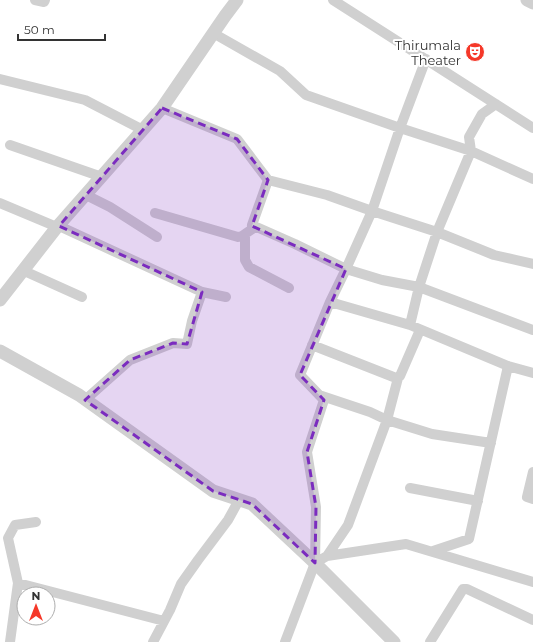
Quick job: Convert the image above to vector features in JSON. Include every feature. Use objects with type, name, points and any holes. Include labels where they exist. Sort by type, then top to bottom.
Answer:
[{"type":"street","points":[[35,0],[44,2],[45,0]]},
{"type":"street","points":[[0,300],[58,226],[162,108],[238,0]]},
{"type":"street","points":[[333,0],[533,128]]},
{"type":"street","points":[[527,0],[533,3]]},
{"type":"street","points":[[213,34],[280,71],[306,95],[400,128],[472,151],[533,179]]},
{"type":"street","points":[[284,642],[315,563],[316,508],[307,452],[324,400],[300,375],[330,302],[372,211],[400,128],[426,59]]},
{"type":"street","points":[[0,79],[85,100],[143,130]]},
{"type":"street","points":[[410,325],[419,287],[438,232],[472,151],[469,137],[482,114],[496,104]]},
{"type":"street","points":[[162,108],[237,139],[268,180],[328,194],[372,211],[438,232],[494,255],[533,264]]},
{"type":"street","points":[[10,145],[102,177]]},
{"type":"street","points":[[268,180],[252,225],[255,227],[295,244],[346,269],[382,280],[419,287],[533,330]]},
{"type":"street","points":[[86,195],[110,207],[157,236]]},
{"type":"street","points":[[0,203],[58,226],[143,266],[155,270],[172,280],[202,292],[226,297]]},
{"type":"street","points":[[155,213],[238,237],[255,227]]},
{"type":"street","points":[[245,234],[245,260],[248,267],[289,288]]},
{"type":"street","points":[[22,270],[82,297]]},
{"type":"street","points":[[85,400],[130,360],[173,343],[187,344],[192,322],[202,292]]},
{"type":"street","points":[[330,302],[410,325],[508,366],[533,373]]},
{"type":"street","points":[[327,556],[348,525],[387,420],[398,378],[420,330]]},
{"type":"street","points":[[312,345],[394,378],[398,378]]},
{"type":"street","points":[[0,351],[85,400],[213,491],[252,504],[315,563],[394,642]]},
{"type":"street","points":[[433,551],[470,539],[508,366]]},
{"type":"street","points":[[319,395],[370,412],[387,420],[432,434],[491,443]]},
{"type":"street","points":[[533,472],[527,497],[533,499]]},
{"type":"street","points":[[410,488],[478,501]]},
{"type":"street","points":[[153,642],[181,584],[228,520],[239,500]]},
{"type":"street","points":[[10,642],[18,583],[8,538],[15,525],[36,522]]},
{"type":"street","points":[[315,563],[327,556],[406,544],[533,582]]},
{"type":"street","points":[[18,583],[164,621]]},
{"type":"street","points":[[430,642],[463,589],[467,589],[533,620]]},
{"type":"highlighted area","points":[[162,108],[237,139],[268,180],[252,226],[346,269],[300,375],[324,400],[307,452],[316,507],[315,563],[252,504],[213,491],[85,400],[130,360],[173,343],[187,344],[202,292],[59,226]]},
{"type":"place","name":"Thirumala Theater","points":[[475,52]]}]
